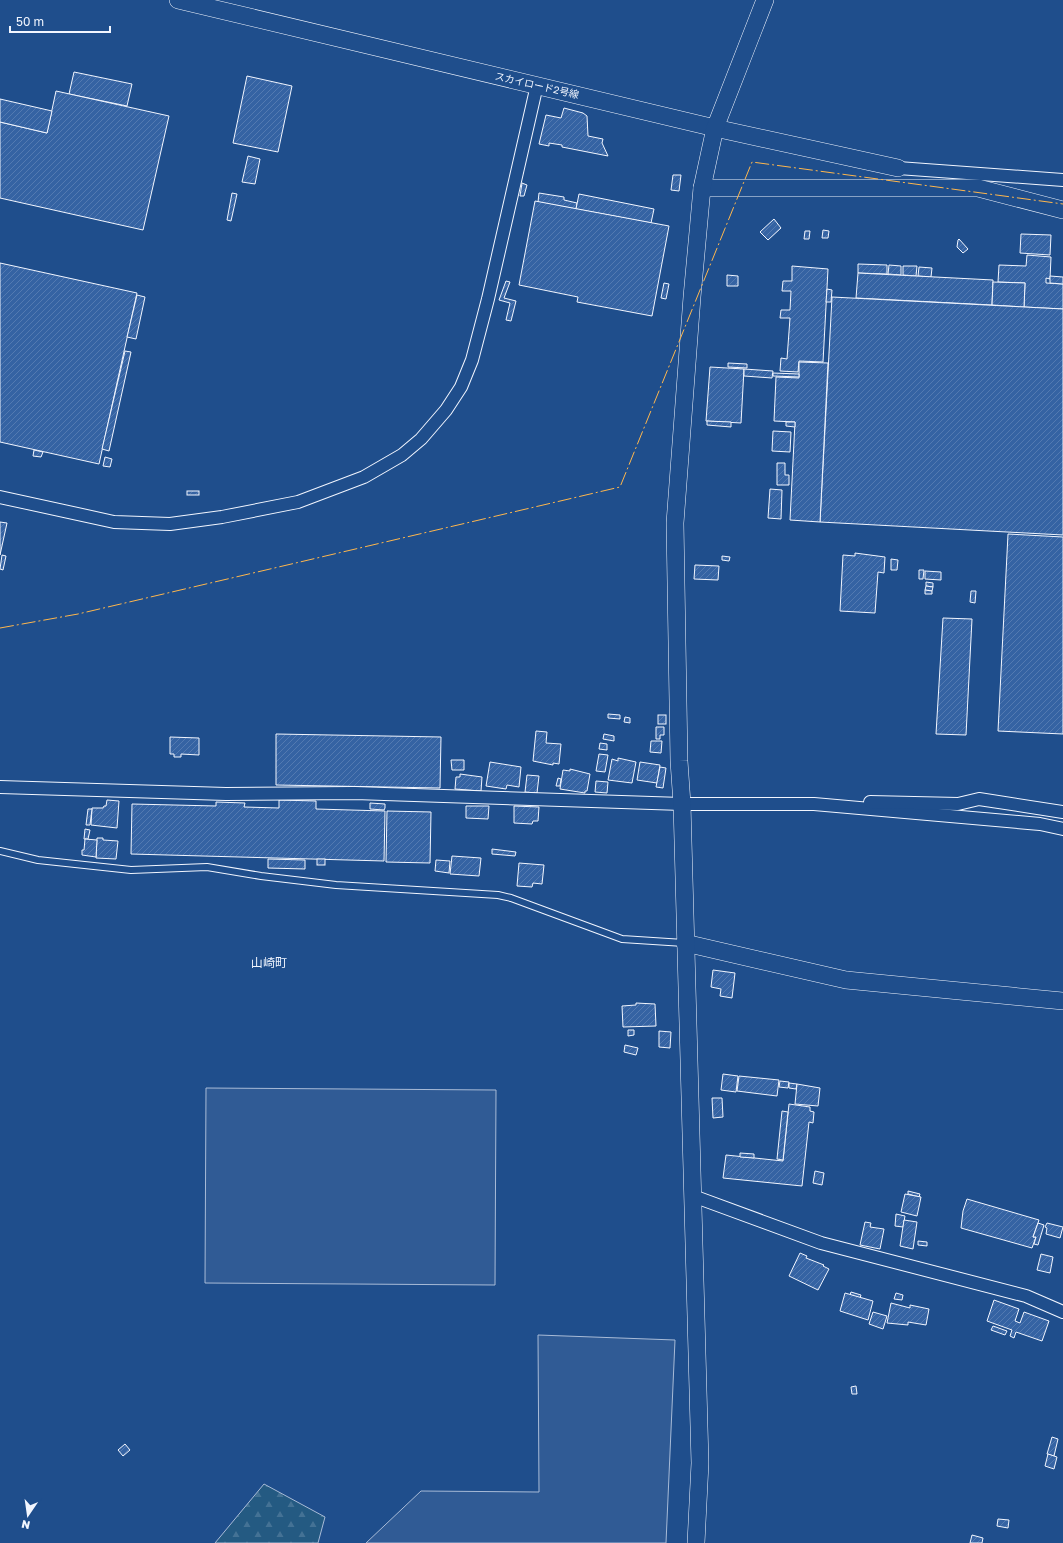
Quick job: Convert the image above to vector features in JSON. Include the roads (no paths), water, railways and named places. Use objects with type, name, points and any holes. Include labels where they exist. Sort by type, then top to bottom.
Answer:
[{"type":"street","name":"スカイロード2号線","points":[[178,0],[225,5],[537,85],[715,128],[898,168]]},
{"type":"street","points":[[696,1543],[700,1463],[682,804],[678,761],[676,523],[692,297],[702,188],[715,128],[765,0]]},
{"type":"street","points":[[0,497],[114,522],[170,524],[222,517],[298,502],[364,477],[402,455],[421,439],[446,410],[461,387],[472,360],[488,299],[537,85]]},
{"type":"street","points":[[898,168],[1063,180]]},
{"type":"street","points":[[702,188],[978,188],[1063,210]]},
{"type":"street","points":[[0,787],[226,794],[355,793],[682,804],[814,804],[1040,824],[1063,829]]},
{"type":"street","points":[[833,806],[863,802],[958,804],[979,799],[1063,812]]},
{"type":"street","points":[[686,943],[846,980],[1063,1001]]},
{"type":"street","points":[[693,1196],[821,1243],[1026,1296],[1063,1312]]},
{"type":"lane","points":[[0,851],[38,860],[123,869],[207,867],[261,876],[336,885],[498,895],[511,898],[622,939],[686,943]]},
{"type":"district","name":"山崎町","points":[[269,963]]}]
